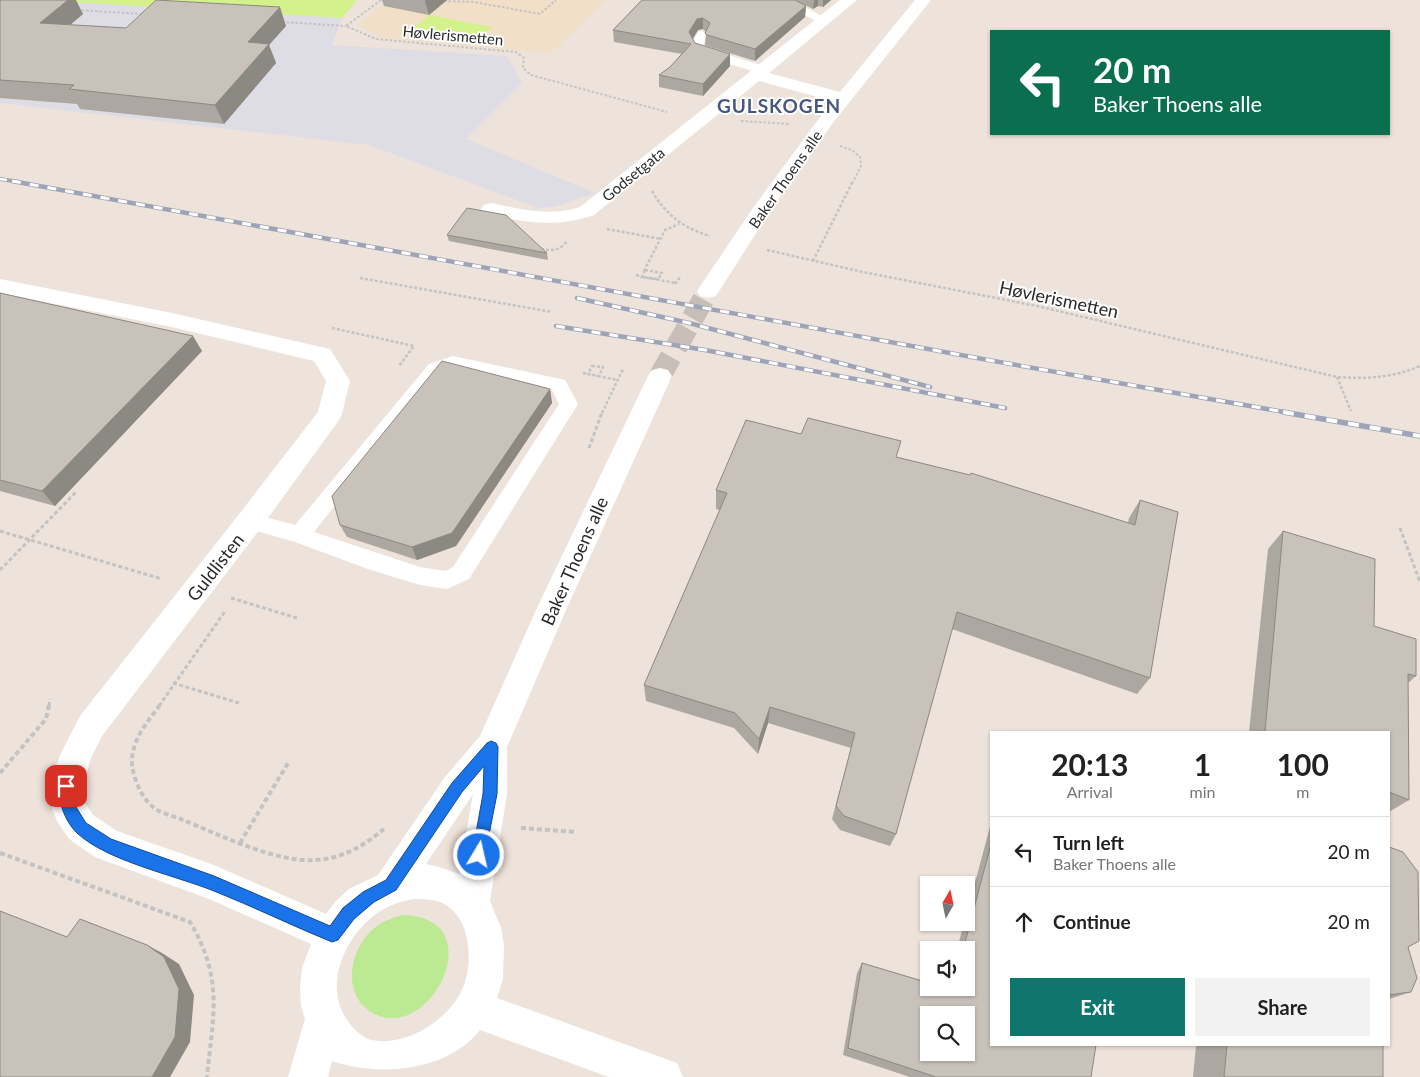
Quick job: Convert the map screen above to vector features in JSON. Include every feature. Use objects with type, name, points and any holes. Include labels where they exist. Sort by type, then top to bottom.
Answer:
[{"type":"street","name":"Godsetgata","points":[[491,209],[552,219],[565,218],[587,211],[849,0]]},
{"type":"street","name":"Baker Thoens alle","points":[[708,291],[760,212],[843,98],[923,0]]},
{"type":"street","points":[[759,73],[843,98]]},
{"type":"street","name":"Guldlisten","points":[[0,286],[172,320],[322,355],[338,381],[330,414],[250,521],[91,726],[76,755],[66,786],[69,809],[81,828],[107,845],[214,883],[332,935]]},
{"type":"street","name":"Baker Thoens alle","points":[[391,885],[457,788],[491,747],[555,602],[660,376]]},
{"type":"street","name":"Baker Thoens alle","points":[[471,905],[490,794],[491,747]]},
{"type":"street","points":[[414,881],[436,883],[456,890],[471,905],[481,922],[487,943],[486,965],[481,989],[473,1008],[452,1032],[398,1068],[379,1060],[356,1054],[337,1041],[324,1021],[317,993],[321,963],[332,935],[348,914],[368,897],[391,885],[414,881]]},
{"type":"street","points":[[473,1008],[662,1077]]},
{"type":"street","points":[[308,1077],[324,1021]]},
{"type":"lane","points":[[782,0],[824,20]]},
{"type":"lane","points":[[702,35],[697,45],[701,51],[759,73]]},
{"type":"lane","points":[[250,521],[299,535],[407,572],[446,581],[461,573],[569,404],[558,385],[453,362],[435,368],[299,535]]},
{"type":"path","points":[[346,26],[381,0]]},
{"type":"path","points":[[438,1],[474,2],[540,14],[556,0]]},
{"type":"path","points":[[77,10],[146,14]]},
{"type":"path","name":"Høvlerismetten","points":[[273,22],[346,26],[376,39],[409,44],[516,52],[524,58],[522,68],[531,75],[671,114]]},
{"type":"path","points":[[737,120],[790,124]]},
{"type":"path","points":[[812,140],[850,149],[857,152],[862,160],[861,166],[813,261]]},
{"type":"path","points":[[649,187],[662,208],[679,224],[701,234]]},
{"type":"path","points":[[676,283],[642,277],[666,230],[679,224]]},
{"type":"path","points":[[599,228],[661,239]]},
{"type":"path","points":[[537,248],[556,251]]},
{"type":"path","name":"Høvlerismetten","points":[[775,252],[863,272],[1037,306],[1337,377],[1372,379],[1399,376],[1420,366]]},
{"type":"path","points":[[641,276],[647,269]]},
{"type":"path","points":[[636,275],[658,279],[662,273],[647,269]]},
{"type":"path","points":[[360,278],[552,312]]},
{"type":"path","points":[[590,374],[599,376],[603,367],[592,366],[588,374],[618,380]]},
{"type":"path","points":[[587,455],[604,409],[623,369]]},
{"type":"path","points":[[1337,377],[1351,411]]},
{"type":"path","points":[[0,570],[77,490]]},
{"type":"path","points":[[1400,528],[1420,582]]},
{"type":"path","points":[[0,530],[197,590],[297,618]]},
{"type":"path","points":[[173,683],[239,703]]},
{"type":"path","points":[[0,773],[46,718],[50,699]]},
{"type":"path","points":[[288,763],[240,843],[285,857],[315,860],[348,853],[363,846],[388,826]]},
{"type":"path","points":[[518,828],[577,832]]},
{"type":"path","points":[[0,853],[190,922],[200,937],[215,998],[207,1077]]},
{"type":"shaded area","points":[[0,0],[36,0],[342,18],[332,45],[507,56],[522,83],[466,139],[595,193],[554,207],[538,208],[369,145],[0,103]]},
{"type":"shaded area","points":[[389,0],[607,0],[551,53],[382,38],[357,25]]},
{"type":"green space","points":[[36,0],[357,0],[342,18]]},
{"type":"green space","points":[[429,15],[492,27],[474,44],[411,30]]},
{"type":"green space","points":[[402,915],[429,920],[444,934],[449,953],[445,973],[434,993],[419,1009],[400,1017],[379,1016],[367,1009],[359,1000],[354,989],[352,977],[353,964],[363,940],[372,930],[386,921]]},
{"type":"building","points":[[0,0],[68,0],[40,23],[126,28],[156,0],[280,7],[248,42],[269,44],[215,105],[69,89],[74,85],[0,80]]},
{"type":"building","points":[[642,0],[795,0],[806,6],[755,49],[707,35],[705,33],[710,23],[703,18],[697,19],[689,32],[695,43],[730,54],[703,84],[659,75],[670,67],[691,44],[613,30]]},
{"type":"building","points":[[467,208],[506,215],[547,253],[447,235]]},
{"type":"building","points":[[0,293],[193,336],[42,491],[0,480]]},
{"type":"building","points":[[442,361],[550,389],[452,533],[412,547],[340,525],[332,496]]},
{"type":"building","points":[[808,418],[901,441],[896,457],[970,475],[971,473],[1135,525],[1140,500],[1178,512],[1150,678],[957,612],[896,834],[844,816],[836,806],[855,733],[770,707],[759,739],[735,713],[644,685],[727,493],[716,490],[746,420],[801,434]]},
{"type":"building","points":[[1283,531],[1375,559],[1374,626],[1416,639],[1416,676],[1408,674],[1409,800],[1390,792],[1390,731],[1265,731]]},
{"type":"building","points":[[1390,847],[1403,852],[1418,872],[1419,941],[1408,947],[1417,978],[1411,992],[1390,995]]},
{"type":"building","points":[[990,848],[990,1046],[1096,1046],[1091,1077],[936,1077],[848,1048],[862,963],[920,980],[920,996],[975,996],[975,941],[965,941],[968,931],[975,931],[975,905]]},
{"type":"building","points":[[0,911],[67,937],[80,919],[147,945],[164,957],[179,989],[175,1037],[152,1077],[0,1077]]},
{"type":"building","points":[[1227,1046],[1383,1046],[1383,1077],[1224,1077]]},
{"type":"tunnel","points":[[660,376],[708,291]]},
{"type":"railway","points":[[0,179],[19,182]]},
{"type":"railway","points":[[12,181],[988,360],[1290,413]]},
{"type":"railway","points":[[577,298],[689,323],[930,387]]},
{"type":"railway","points":[[556,326],[705,350],[1005,408]]},
{"type":"railway","points":[[1283,412],[1420,436]]},
{"type":"district","name":"GULSKOGEN","points":[[779,105]]},
{"type":"route","points":[[66,786],[69,809],[81,828],[107,845],[214,883],[332,935],[348,914],[368,897],[391,885],[457,788],[491,747],[490,794],[479,855]]}]
